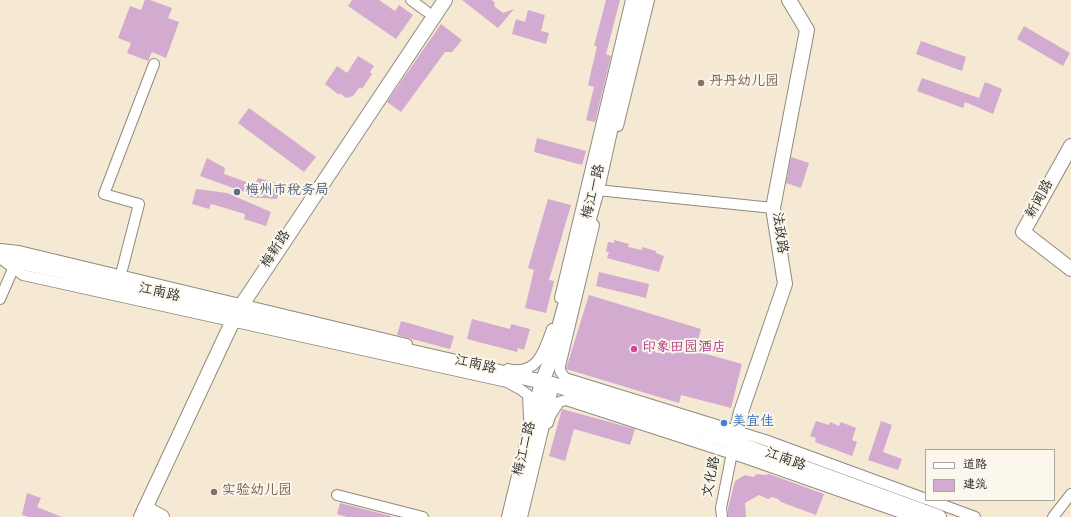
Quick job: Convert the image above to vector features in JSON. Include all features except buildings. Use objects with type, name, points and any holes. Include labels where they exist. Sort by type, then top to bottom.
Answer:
[{"type":"main road","name":"梅新路","points":[[143,513],[237,312],[445,0]]},
{"type":"main road","name":"梅江一路","points":[[547,383],[548,367],[600,190],[639,0]]},
{"type":"main road","name":"法政路","points":[[734,442],[741,412],[785,284],[773,208],[807,30],[789,0]]},
{"type":"main road","name":"新闻路","points":[[1071,146],[1023,232],[1071,269]]},
{"type":"main road","name":"江南路","points":[[0,254],[16,261],[547,383],[734,442],[939,517]]},
{"type":"main road","name":"梅江二路","points":[[509,517],[547,383]]},
{"type":"main road","name":"梅江二路","points":[[520,517],[547,383]]},
{"type":"main road","points":[[143,513],[162,517]]},
{"type":"street","points":[[411,0],[426,11]]},
{"type":"street","points":[[0,249],[27,253],[517,371],[529,368],[543,354],[554,322],[631,0]]},
{"type":"street","points":[[648,0],[600,190],[560,366],[562,375],[565,378],[734,442],[912,517]]},
{"type":"street","points":[[122,270],[139,204],[104,194],[154,64]]},
{"type":"street","points":[[600,190],[773,208]]},
{"type":"street","points":[[0,258],[23,275],[506,382],[520,389],[528,395],[530,414],[505,517]]},
{"type":"street","points":[[0,299],[16,261]]},
{"type":"street","points":[[527,517],[550,416],[559,402],[566,400],[734,442],[925,499]]},
{"type":"street","name":"文化路","points":[[722,517],[721,508],[734,442]]},
{"type":"street","points":[[1053,517],[1071,494]]},
{"type":"street","points":[[337,495],[423,517]]},
{"type":"street","points":[[932,501],[975,517]]},
{"type":"place","name":"丹丹幼儿园","points":[[701,83]]},
{"type":"place","name":"梅州市税务局","points":[[237,192]]},
{"type":"place","name":"印象田园酒店","points":[[634,349]]},
{"type":"place","name":"美宜佳","points":[[724,423]]},
{"type":"place","name":"实验幼儿园","points":[[214,492]]}]
